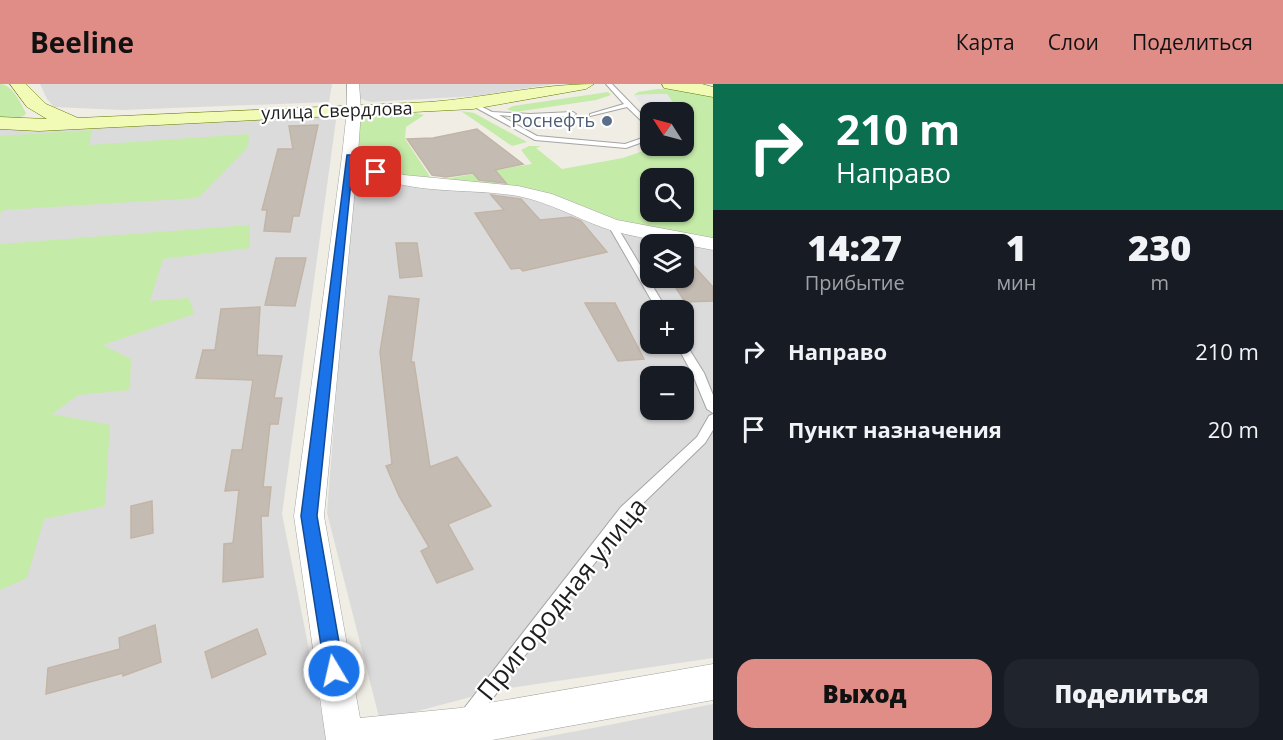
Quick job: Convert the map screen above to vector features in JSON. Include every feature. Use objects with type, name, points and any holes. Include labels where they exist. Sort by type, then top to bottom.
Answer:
[{"type":"main road","name":"улица Свердлова","points":[[18,84],[27,99],[43,112],[61,118],[87,122]]},
{"type":"main road","name":"улица Свердлова","points":[[0,123],[39,125],[354,110],[480,108],[586,84]]},
{"type":"main road","points":[[670,84],[713,92]]},
{"type":"street","points":[[345,739],[309,516],[350,156],[354,110],[353,84]]},
{"type":"street","points":[[350,156],[376,172],[403,180],[518,191],[546,198],[612,225],[713,244]]},
{"type":"street","name":"Пригородная улица","points":[[345,739],[460,727],[713,682]]},
{"type":"lane","points":[[609,84],[640,115]]},
{"type":"lane","points":[[592,115],[630,104]]},
{"type":"lane","points":[[480,108],[530,116],[573,114]]},
{"type":"lane","points":[[480,108],[535,138],[626,146],[640,141]]},
{"type":"lane","points":[[612,225],[656,300]]},
{"type":"lane","points":[[687,354],[698,373],[713,409]]},
{"type":"lane","name":"Пригородная улица","points":[[460,727],[627,511],[701,440],[713,419]]},
{"type":"shaded area","points":[[40,84],[332,84],[329,102],[122,110],[54,107],[47,99]]},
{"type":"shaded area","points":[[359,84],[554,84],[476,96],[371,102],[358,98]]},
{"type":"shaded area","points":[[667,94],[673,102],[640,103],[634,95]]},
{"type":"shaded area","points":[[328,115],[336,120],[282,514],[327,740],[0,740],[0,128]]},
{"type":"shaded area","points":[[355,153],[403,176],[510,187],[693,234],[640,234],[640,288],[694,288],[694,234],[713,239],[713,658],[497,690],[380,721],[327,513]]},
{"type":"shaded area","points":[[713,704],[713,740],[529,740],[614,724]]},
{"type":"green space","points":[[0,84],[9,87],[16,95],[25,115],[17,119],[0,119]]},
{"type":"green space","points":[[658,89],[695,90],[713,96],[713,239],[612,219],[542,192],[434,181],[532,164],[521,150],[529,146],[541,146],[536,148],[562,169],[623,158],[640,152],[640,156],[694,156],[694,102],[673,102],[667,94],[634,95],[638,92]]},
{"type":"green space","points":[[608,92],[611,95],[596,100],[515,112],[507,109],[513,106]]},
{"type":"green space","points":[[461,111],[474,113],[527,142],[512,146]]},
{"type":"green space","points":[[412,112],[424,115],[406,127],[405,139],[433,181],[403,176],[377,168],[355,153],[359,121],[365,116]]},
{"type":"green space","points":[[92,130],[89,145],[249,134],[248,147],[198,198],[4,210],[0,214],[0,136]]},
{"type":"green space","points":[[250,225],[250,248],[163,259],[150,301],[189,298],[194,314],[103,345],[131,359],[130,390],[78,395],[52,414],[110,425],[105,506],[44,519],[27,578],[0,590],[0,244]]},
{"type":"building","points":[[318,125],[299,216],[293,216],[290,232],[264,231],[267,210],[262,210],[278,149],[293,149],[289,126]]},
{"type":"building","points":[[477,129],[523,164],[495,170],[506,183],[479,180],[473,173],[446,177],[432,175],[407,139],[433,138]]},
{"type":"building","points":[[491,195],[521,199],[540,220],[571,217],[581,221],[607,252],[523,271],[520,268],[511,269],[475,213],[504,210]]},
{"type":"building","points":[[396,243],[417,243],[422,276],[400,278]]},
{"type":"building","points":[[276,258],[306,258],[295,306],[265,305]]},
{"type":"building","points":[[694,266],[713,287],[713,301],[684,300],[676,288],[694,288]]},
{"type":"building","points":[[389,296],[419,299],[411,362],[414,362],[430,467],[457,457],[491,506],[448,524],[473,569],[437,583],[421,551],[429,547],[399,496],[386,466],[392,464],[380,352]]},
{"type":"building","points":[[585,303],[615,303],[644,359],[618,361]]},
{"type":"building","points":[[260,307],[257,355],[282,356],[274,398],[282,398],[278,424],[270,424],[263,487],[271,487],[268,516],[261,516],[263,577],[223,582],[224,544],[233,543],[239,490],[225,491],[232,450],[242,450],[253,380],[196,378],[203,350],[215,350],[221,309]]},
{"type":"building","points":[[152,501],[153,533],[131,538],[131,506]]},
{"type":"building","points":[[155,625],[161,662],[123,676],[123,673],[46,694],[48,668],[120,649],[119,638]]},
{"type":"building","points":[[257,629],[266,654],[212,678],[205,652]]},
{"type":"place","name":"Роснефть","points":[[607,121]]},
{"type":"route","points":[[334,671],[309,516],[350,156],[376,172]]}]
